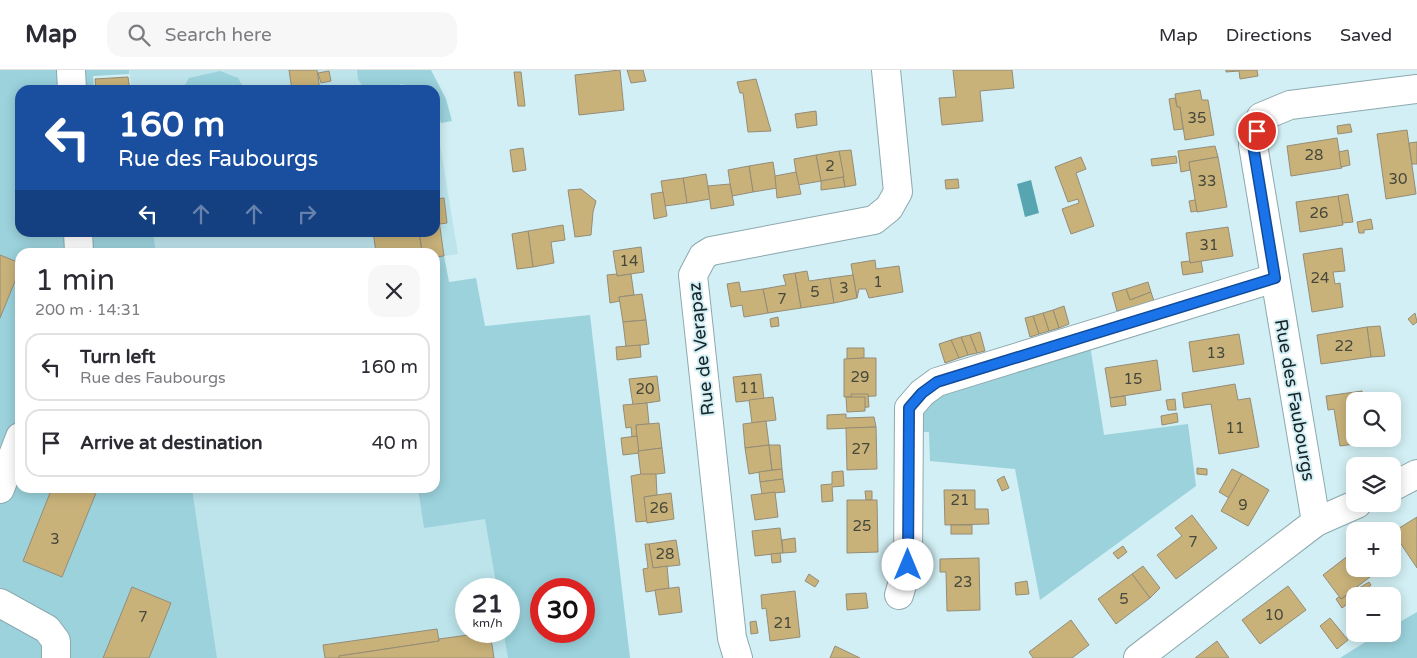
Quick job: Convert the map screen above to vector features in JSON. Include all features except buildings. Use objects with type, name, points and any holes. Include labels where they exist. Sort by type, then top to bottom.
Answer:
[{"type":"street","points":[[71,70],[72,85]]},
{"type":"street","name":"Rue de Verapaz","points":[[738,658],[732,638],[693,275],[703,256],[711,251],[874,220],[889,208],[898,192],[886,70]]},
{"type":"street","name":"Rue des Faubourgs","points":[[1316,522],[1253,145],[1261,117],[1290,105],[1417,89]]},
{"type":"street","points":[[899,595],[908,565],[909,408],[922,393],[937,382],[1275,278]]},
{"type":"street","points":[[0,489],[15,450]]},
{"type":"street","points":[[1401,482],[1417,474]]},
{"type":"street","points":[[1138,658],[1316,522],[1346,509]]},
{"type":"street","points":[[0,603],[47,629],[56,641],[56,658]]},
{"type":"shaded area","points":[[0,70],[129,70],[129,74],[93,76],[94,85],[15,85],[15,237],[154,237],[155,248],[15,248],[15,493],[193,493],[217,658],[0,658]]},
{"type":"shaded area","points":[[129,70],[414,70],[422,85],[131,85]]},
{"type":"shaded area","points":[[357,70],[431,70],[439,85],[362,85],[358,79]]},
{"type":"shaded area","points":[[220,71],[238,78],[242,85],[185,85],[189,78]]},
{"type":"shaded area","points":[[440,87],[446,99],[452,121],[441,123]]},
{"type":"shaded area","points":[[440,144],[458,254],[444,256],[495,578],[455,578],[455,643],[505,643],[508,658],[217,658],[193,493],[440,493],[440,248],[155,248],[154,237],[440,237]]},
{"type":"shaded area","points":[[1031,180],[1039,213],[1025,217],[1017,184]]},
{"type":"shaded area","points":[[440,256],[444,256],[449,282],[476,278],[485,326],[590,315],[630,658],[508,658],[505,643],[520,643],[520,578],[495,578],[485,519],[424,528],[419,493],[440,493]]},
{"type":"shaded area","points":[[1090,345],[1104,435],[1188,424],[1196,486],[1040,600],[1015,469],[930,461],[929,432],[921,432],[921,407],[929,398]]},
{"type":"shaded area","points":[[1417,612],[1417,658],[1340,658],[1365,642],[1401,642],[1401,621]]},
{"type":"route","points":[[908,565],[907,482],[909,408],[922,393],[937,382],[1275,278],[1253,145],[1257,131]]}]
